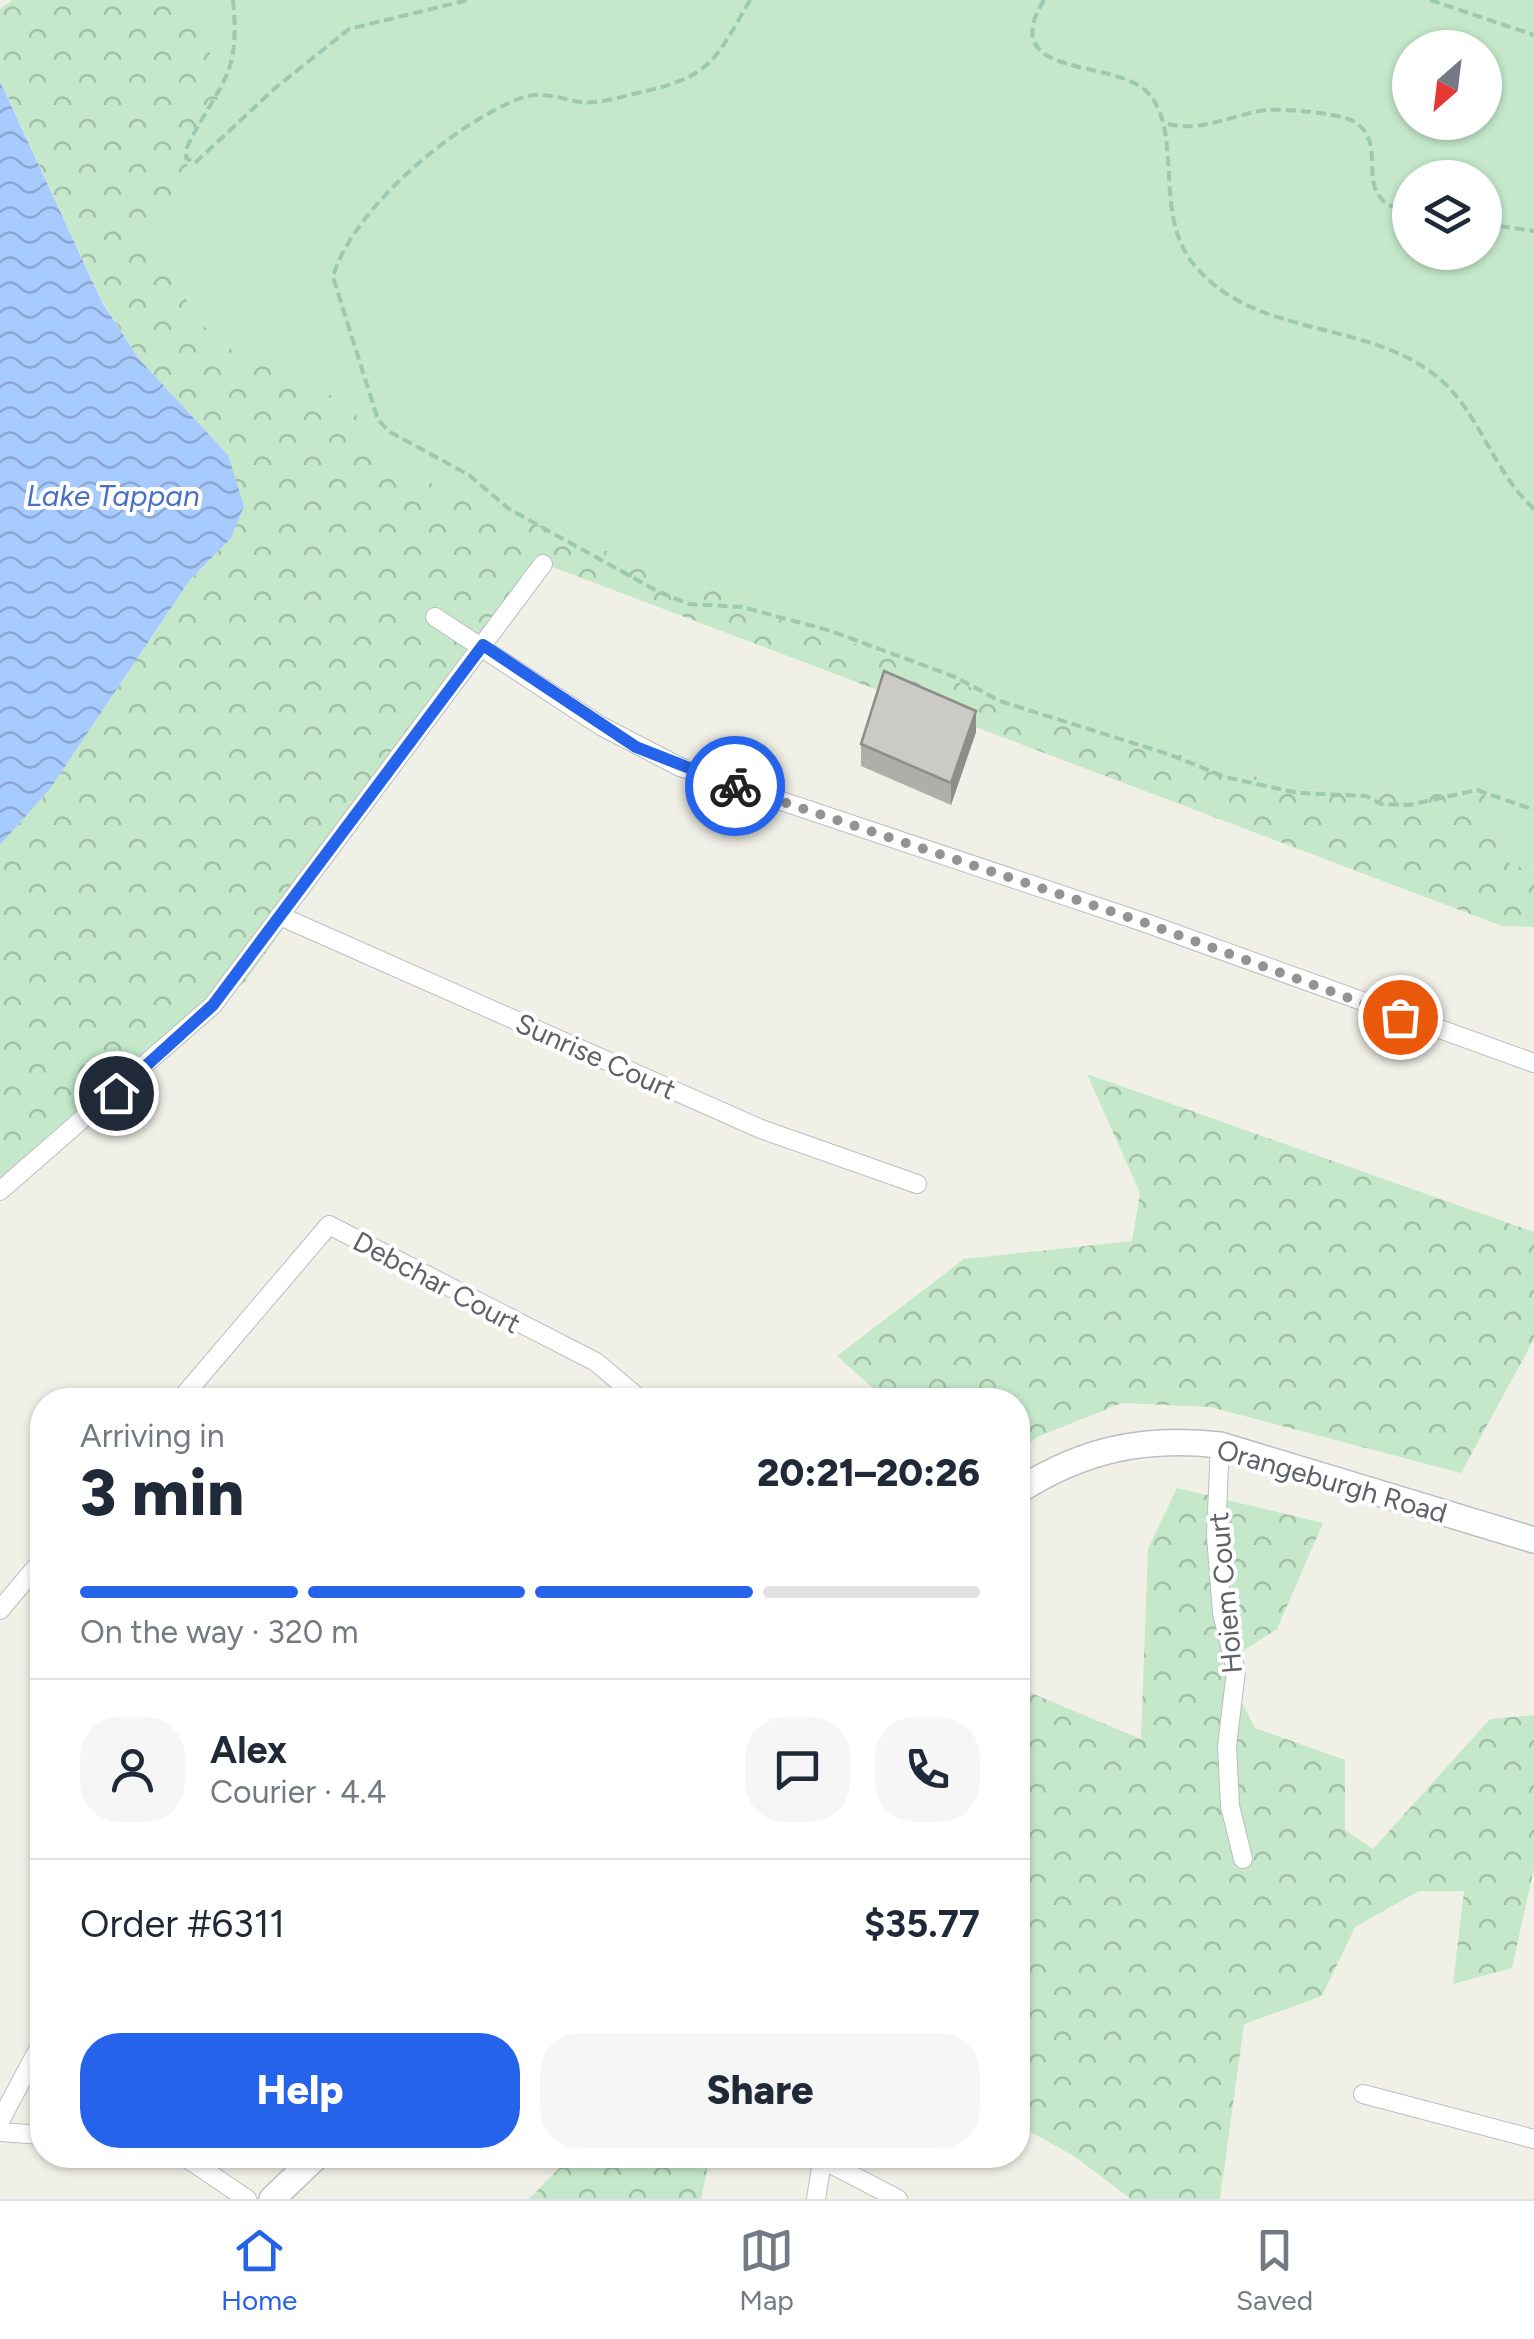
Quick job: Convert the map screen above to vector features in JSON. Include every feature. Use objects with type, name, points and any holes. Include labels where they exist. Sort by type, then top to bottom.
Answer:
[{"type":"main road","name":"Orangeburgh Road","points":[[1030,1483],[1053,1469],[1121,1446],[1184,1441],[1220,1445],[1534,1540]]},
{"type":"main road","points":[[272,2199],[304,2168]]},
{"type":"street","points":[[0,1192],[200,1018],[543,564]]},
{"type":"street","points":[[435,617],[601,726],[680,767],[1143,922],[1534,1063]]},
{"type":"street","name":"Sunrise Court","points":[[280,916],[761,1129],[916,1184]]},
{"type":"street","name":"Debchar Court","points":[[190,1388],[330,1226],[596,1362],[627,1388]]},
{"type":"street","name":"Hoiem Court","points":[[1220,1445],[1216,1535],[1222,1613],[1236,1671],[1226,1746],[1230,1806],[1243,1859]]},
{"type":"street","points":[[0,1610],[30,1574]]},
{"type":"street","points":[[0,2121],[30,2065]]},
{"type":"street","points":[[1363,2094],[1534,2139]]},
{"type":"street","points":[[0,2132],[30,2134]]},
{"type":"street","points":[[202,2168],[248,2199]]},
{"type":"street","points":[[816,2199],[821,2168]]},
{"type":"street","points":[[843,2168],[898,2199]]},
{"type":"path","points":[[233,0],[236,56],[230,74],[187,148],[186,158],[196,164],[274,90],[349,29],[468,0]]},
{"type":"path","points":[[750,0],[721,53],[682,84],[582,102],[557,94],[523,97],[430,151],[404,176],[348,241],[333,277],[378,420],[400,438],[469,474],[509,509],[688,604],[742,607],[831,630],[942,672],[1000,700],[1171,754],[1225,777],[1298,793],[1366,796],[1381,804],[1409,804],[1477,790],[1534,810]]},
{"type":"path","points":[[1044,0],[1032,26],[1034,42],[1046,56],[1065,66],[1126,75],[1148,92],[1166,124],[1166,192],[1193,265],[1227,296],[1256,312],[1379,346],[1433,374],[1462,406],[1516,493],[1534,509]]},
{"type":"path","points":[[1430,0],[1534,36]]},
{"type":"path","points":[[1166,124],[1184,128],[1267,109],[1337,115],[1365,130],[1370,139],[1370,179],[1384,204],[1392,206]]},
{"type":"path","points":[[1502,226],[1534,231]]},
{"type":"green space","points":[[13,0],[195,0],[221,92],[150,246],[215,342],[352,405],[374,457],[460,496],[1059,720],[1300,789],[1485,794],[1510,864],[1534,872],[1534,927],[1502,926],[542,563],[245,982],[0,1200],[0,845],[50,789],[189,581],[231,538],[228,455],[139,359],[102,301],[0,80],[0,9]]},
{"type":"green space","points":[[195,0],[1534,0],[1534,872],[1510,864],[1485,794],[1300,789],[1059,720],[460,496],[374,457],[351,405],[215,342],[149,246],[221,92]]},
{"type":"green space","points":[[1087,1074],[1534,1232],[1534,1339],[1461,1473],[1210,1407],[1122,1403],[1030,1443],[1030,1388],[873,1388],[837,1356],[964,1259],[1132,1241],[1140,1193]]},
{"type":"green space","points":[[1177,1488],[1323,1523],[1277,1629],[1222,1664],[1255,1728],[1345,1760],[1345,1830],[1373,1849],[1490,1719],[1534,1715],[1534,1868],[1512,1968],[1453,1984],[1464,1891],[1419,1891],[1355,1927],[1322,1996],[1244,2024],[1220,2199],[1131,2199],[1074,2156],[1030,2132],[1030,1692],[1141,1739],[1148,1549]]},
{"type":"green space","points":[[559,2168],[707,2168],[701,2199],[529,2199]]},
{"type":"water","name":"Lake Tappan","points":[[0,81],[102,302],[139,359],[228,455],[244,506],[231,538],[189,581],[50,789],[0,845]]},
{"type":"building","points":[[884,671],[976,711],[951,783],[861,744]]},
{"type":"way so far","points":[[735,786],[1143,922],[1400,1017]]},
{"type":"route","points":[[116,1093],[213,1005],[483,645],[636,747],[735,786]]}]
